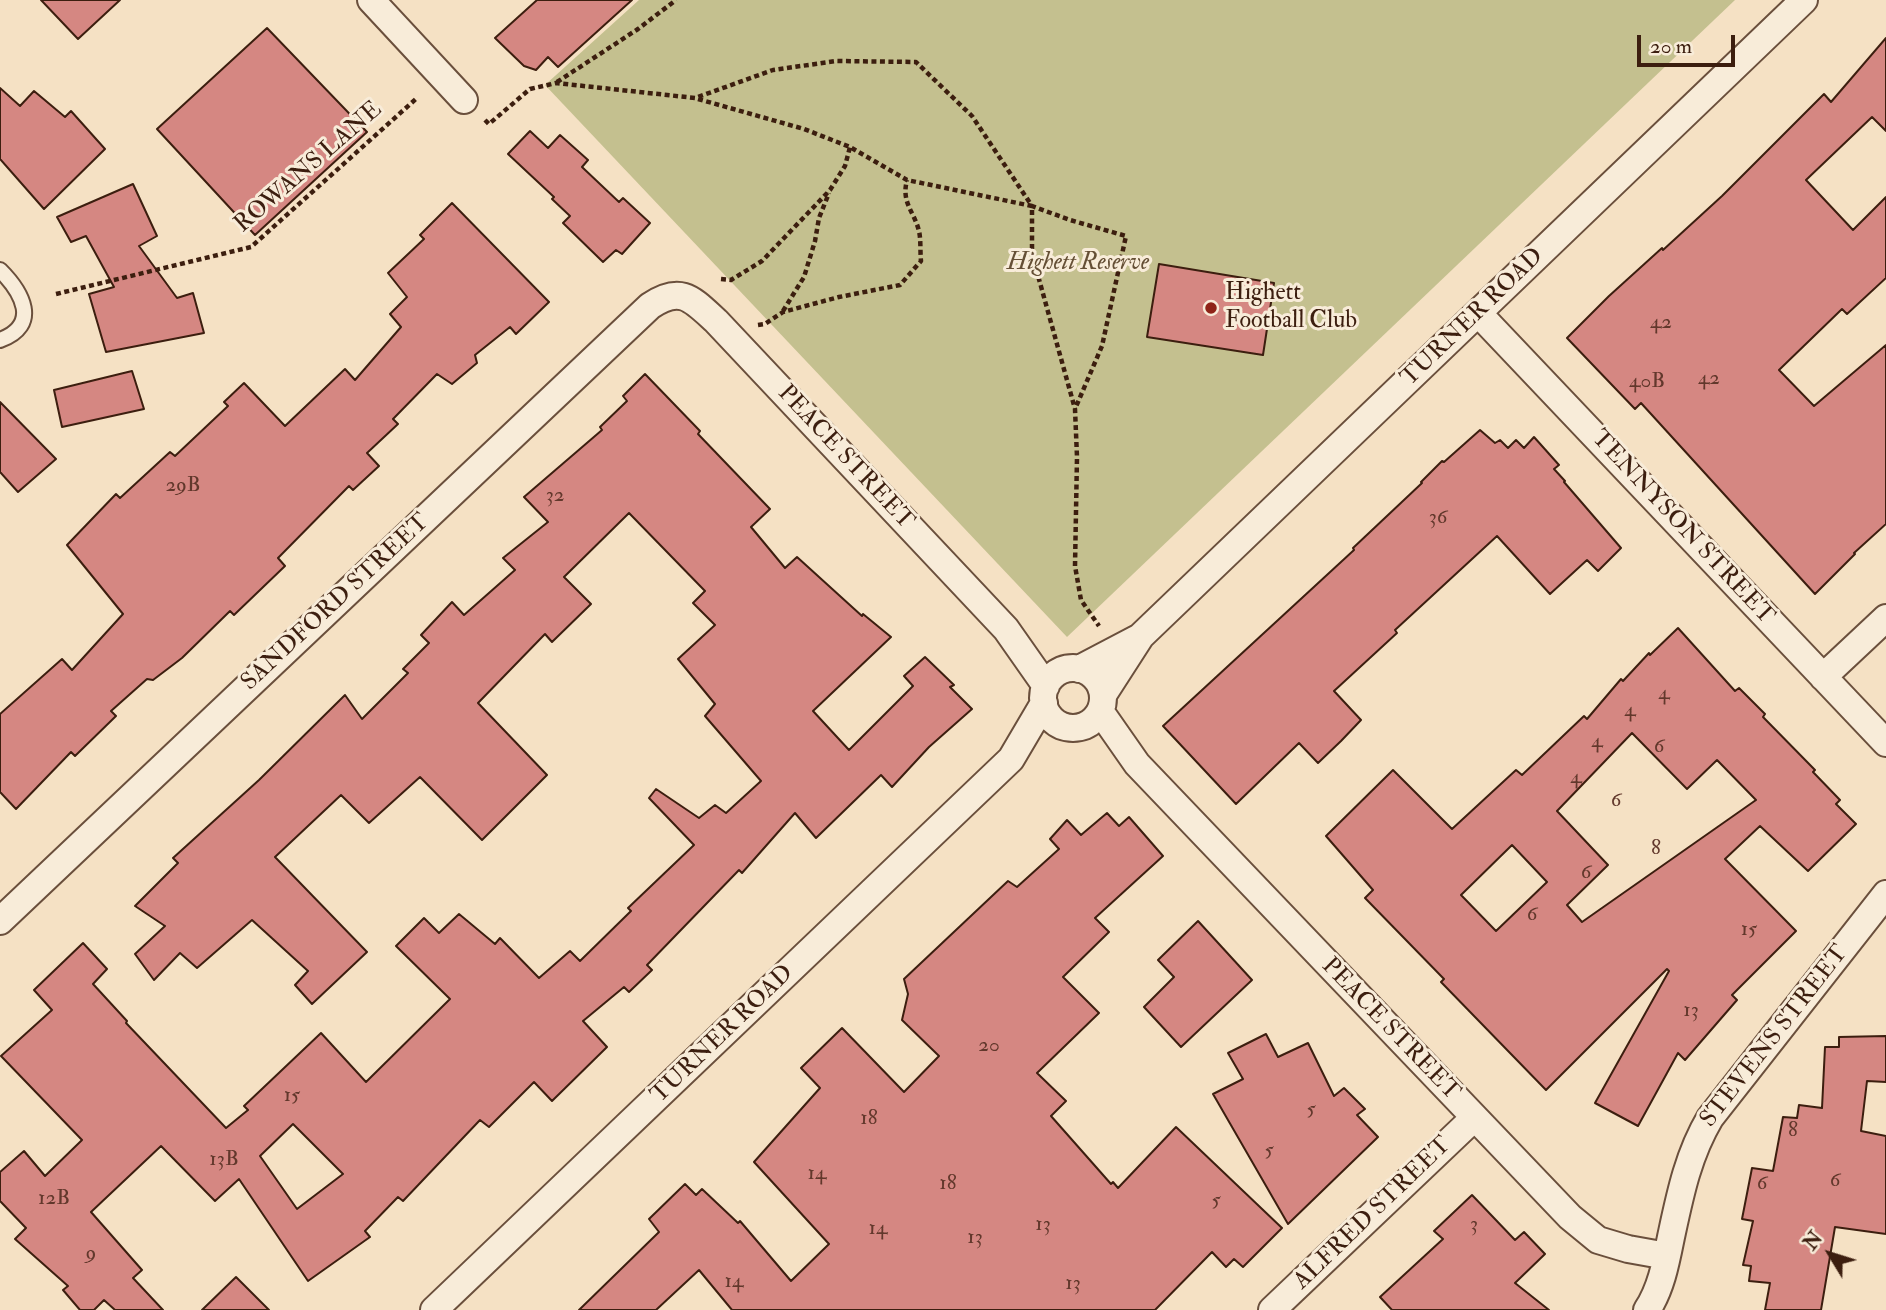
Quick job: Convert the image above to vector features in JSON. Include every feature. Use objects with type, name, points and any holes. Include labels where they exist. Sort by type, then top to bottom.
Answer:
[{"type":"street","points":[[371,0],[464,100]]},
{"type":"street","name":"TURNER ROAD","points":[[434,1310],[1011,759],[1088,715],[1131,642],[1804,0]]},
{"type":"street","name":"PEACE STREET","points":[[679,295],[697,303],[716,321],[1006,629],[1045,694]]},
{"type":"street","name":"SANDFORD STREET","points":[[0,922],[650,306],[664,296],[679,295]]},
{"type":"street","name":"TENNYSON STREET","points":[[1478,313],[1886,743]]},
{"type":"street","points":[[1824,677],[1886,618]]},
{"type":"street","name":"PEACE STREET","points":[[1006,629],[1074,669]]},
{"type":"street","name":"TURNER ROAD","points":[[1074,669],[1131,642]]},
{"type":"street","points":[[1074,669],[1096,678],[1088,715],[1051,719],[1045,694],[1060,672],[1074,669]]},
{"type":"street","name":"TURNER ROAD","points":[[1011,759],[1045,694]]},
{"type":"street","name":"PEACE STREET","points":[[1088,715],[1570,1217],[1598,1240],[1667,1256]]},
{"type":"street","name":"STEVENS STREET","points":[[1647,1310],[1659,1286],[1686,1170],[1695,1144],[1710,1118],[1886,894]]},
{"type":"street","name":"ALFRED STREET","points":[[1272,1310],[1474,1118]]},
{"type":"lane","points":[[0,270],[18,288],[25,312],[13,333],[0,340]]},
{"type":"path","points":[[556,83],[677,0]]},
{"type":"path","points":[[695,98],[785,68],[836,61],[916,62],[972,116],[1032,206],[1032,254],[1075,409],[1074,566],[1080,600],[1093,619],[1131,642]]},
{"type":"path","points":[[464,100],[489,124],[530,89],[556,83],[695,98],[804,129],[850,147],[907,180],[1032,206],[1126,236],[1102,346],[1075,409]]},
{"type":"path","name":"ROWANS LANE","points":[[56,294],[251,247],[417,98]]},
{"type":"path","points":[[783,312],[804,277],[815,241],[818,218],[830,190],[845,166],[850,147]]},
{"type":"path","points":[[716,321],[747,327],[765,324],[783,312],[900,285],[921,261],[918,229],[909,211],[905,190],[907,180]]},
{"type":"path","points":[[721,279],[731,280],[762,261],[830,190]]},
{"type":"green space","name":"Highett Reserve","points":[[639,0],[1735,0],[1067,637],[545,85]]},
{"type":"building","points":[[41,0],[120,0],[78,39]]},
{"type":"building","points":[[537,0],[632,0],[558,67],[548,57],[536,70],[524,66],[495,38]]},
{"type":"building","points":[[267,28],[367,132],[255,235],[157,129]]},
{"type":"building","points":[[1886,38],[1886,131],[1872,117],[1806,180],[1853,230],[1886,197],[1886,278],[1847,314],[1842,309],[1779,370],[1814,406],[1886,345],[1886,524],[1815,594],[1641,403],[1635,409],[1567,338],[1609,296],[1722,196],[1824,94],[1831,102]]},
{"type":"building","points":[[0,88],[20,106],[34,91],[65,117],[71,111],[105,149],[44,209],[0,159]]},
{"type":"building","points":[[530,131],[548,148],[560,135],[588,160],[582,167],[619,202],[623,198],[650,223],[622,254],[616,250],[603,262],[563,223],[570,216],[552,199],[554,197],[508,154]]},
{"type":"building","points":[[133,184],[157,236],[139,246],[177,298],[193,293],[204,333],[106,352],[89,294],[114,287],[86,236],[71,242],[57,217]]},
{"type":"building","points":[[452,203],[549,302],[516,334],[510,327],[475,355],[477,363],[452,384],[437,374],[393,419],[398,424],[367,453],[379,466],[353,490],[349,486],[278,558],[285,566],[234,615],[230,611],[182,658],[153,680],[147,679],[111,711],[116,716],[75,756],[71,752],[16,809],[0,792],[0,714],[62,659],[72,670],[123,614],[67,545],[116,494],[120,498],[170,452],[175,456],[228,406],[224,402],[244,383],[285,426],[345,369],[355,380],[401,327],[390,314],[407,297],[388,273],[424,239],[420,235]]},
{"type":"building","name":"Highett Football Club","points":[[1159,264],[1274,283],[1263,355],[1147,337]]},
{"type":"building","points":[[132,371],[144,409],[62,427],[54,390]]},
{"type":"building","points":[[645,374],[770,509],[751,527],[785,568],[797,557],[862,616],[863,614],[891,637],[813,711],[849,750],[913,686],[904,676],[925,657],[954,685],[950,687],[972,709],[929,747],[892,787],[881,775],[816,838],[795,813],[742,873],[739,870],[647,965],[652,970],[629,992],[624,987],[583,1021],[607,1047],[552,1101],[534,1082],[489,1127],[480,1120],[403,1201],[398,1197],[365,1231],[370,1237],[308,1281],[239,1179],[215,1201],[161,1146],[91,1212],[142,1270],[133,1278],[163,1310],[115,1310],[104,1300],[94,1310],[80,1310],[63,1290],[68,1286],[15,1239],[26,1228],[0,1201],[0,1172],[24,1151],[45,1176],[82,1140],[1,1056],[52,1010],[34,990],[83,943],[107,969],[93,984],[126,1023],[226,1128],[248,1110],[244,1106],[321,1033],[366,1082],[450,999],[396,946],[424,918],[439,933],[459,914],[495,944],[500,938],[539,978],[570,951],[580,961],[631,911],[628,908],[694,845],[649,798],[656,789],[699,818],[715,805],[726,813],[761,781],[705,716],[715,704],[678,659],[715,625],[693,603],[705,591],[629,513],[564,577],[591,604],[552,642],[545,634],[478,703],[547,775],[482,840],[420,777],[369,823],[341,795],[275,857],[367,952],[312,1004],[295,985],[308,971],[252,920],[197,968],[180,953],[154,980],[135,954],[165,926],[135,906],[178,863],[173,858],[259,780],[345,695],[362,719],[408,673],[403,669],[429,643],[421,635],[452,602],[464,615],[515,570],[503,558],[548,522],[524,497],[602,430],[600,427],[627,401],[623,396]],"holes":[[[293,1124],[343,1174],[297,1209],[260,1156]]]},
{"type":"building","points":[[0,402],[56,459],[18,492],[0,472]]},
{"type":"building","points":[[1480,430],[1495,443],[1500,440],[1508,448],[1516,440],[1524,448],[1534,437],[1559,465],[1554,469],[1564,482],[1621,548],[1598,571],[1587,560],[1550,594],[1497,536],[1395,630],[1397,633],[1334,691],[1361,720],[1341,741],[1318,763],[1299,743],[1236,804],[1163,726],[1354,550],[1353,548],[1442,461]]},
{"type":"building","points":[[1678,628],[1735,691],[1739,688],[1765,714],[1763,717],[1815,770],[1813,772],[1840,800],[1836,804],[1856,824],[1808,871],[1760,826],[1725,859],[1796,931],[1732,995],[1737,1000],[1685,1060],[1678,1053],[1638,1126],[1595,1103],[1669,971],[1667,969],[1546,1090],[1441,982],[1444,979],[1365,898],[1373,890],[1326,836],[1393,770],[1452,829],[1516,770],[1522,775],[1584,716],[1587,719],[1621,679],[1623,681],[1649,653],[1650,655]],"holes":[[[1632,733],[1687,789],[1717,760],[1756,800],[1582,922],[1567,905],[1608,865],[1557,811]],[[1512,845],[1547,882],[1496,931],[1461,895]]]},
{"type":"building","points":[[1107,813],[1119,826],[1129,817],[1163,856],[1095,918],[1109,932],[1063,977],[1099,1013],[1037,1073],[1066,1101],[1051,1116],[1111,1184],[1113,1182],[1118,1188],[1176,1127],[1282,1228],[1243,1267],[1234,1259],[1226,1267],[1212,1252],[1155,1310],[732,1310],[699,1270],[656,1310],[579,1310],[659,1232],[649,1219],[685,1184],[696,1195],[702,1189],[738,1223],[740,1221],[791,1281],[829,1244],[754,1162],[820,1088],[801,1068],[842,1028],[904,1092],[939,1056],[902,1020],[908,994],[904,979],[1008,881],[1017,887],[1059,849],[1050,839],[1067,820],[1081,835]]},
{"type":"building","points":[[1198,921],[1252,980],[1181,1047],[1144,1007],[1174,977],[1158,960]]},
{"type":"building","points":[[1266,1034],[1278,1057],[1308,1043],[1334,1096],[1344,1088],[1365,1109],[1357,1115],[1378,1137],[1288,1224],[1213,1094],[1243,1079],[1228,1053]]},
{"type":"building","points":[[1886,1036],[1886,1082],[1867,1081],[1861,1131],[1886,1136],[1886,1234],[1835,1227],[1821,1310],[1765,1310],[1770,1283],[1749,1281],[1751,1266],[1743,1265],[1753,1221],[1742,1219],[1752,1168],[1773,1171],[1783,1117],[1797,1118],[1799,1105],[1822,1108],[1825,1047],[1839,1047],[1839,1037]]},
{"type":"building","points":[[1472,1195],[1515,1240],[1524,1232],[1545,1254],[1515,1283],[1549,1310],[1392,1310],[1380,1297],[1443,1239],[1434,1231]]},
{"type":"building","points":[[236,1277],[269,1310],[202,1310]]},
{"type":"place","name":"Highett Football Club","points":[[1211,308]]}]
